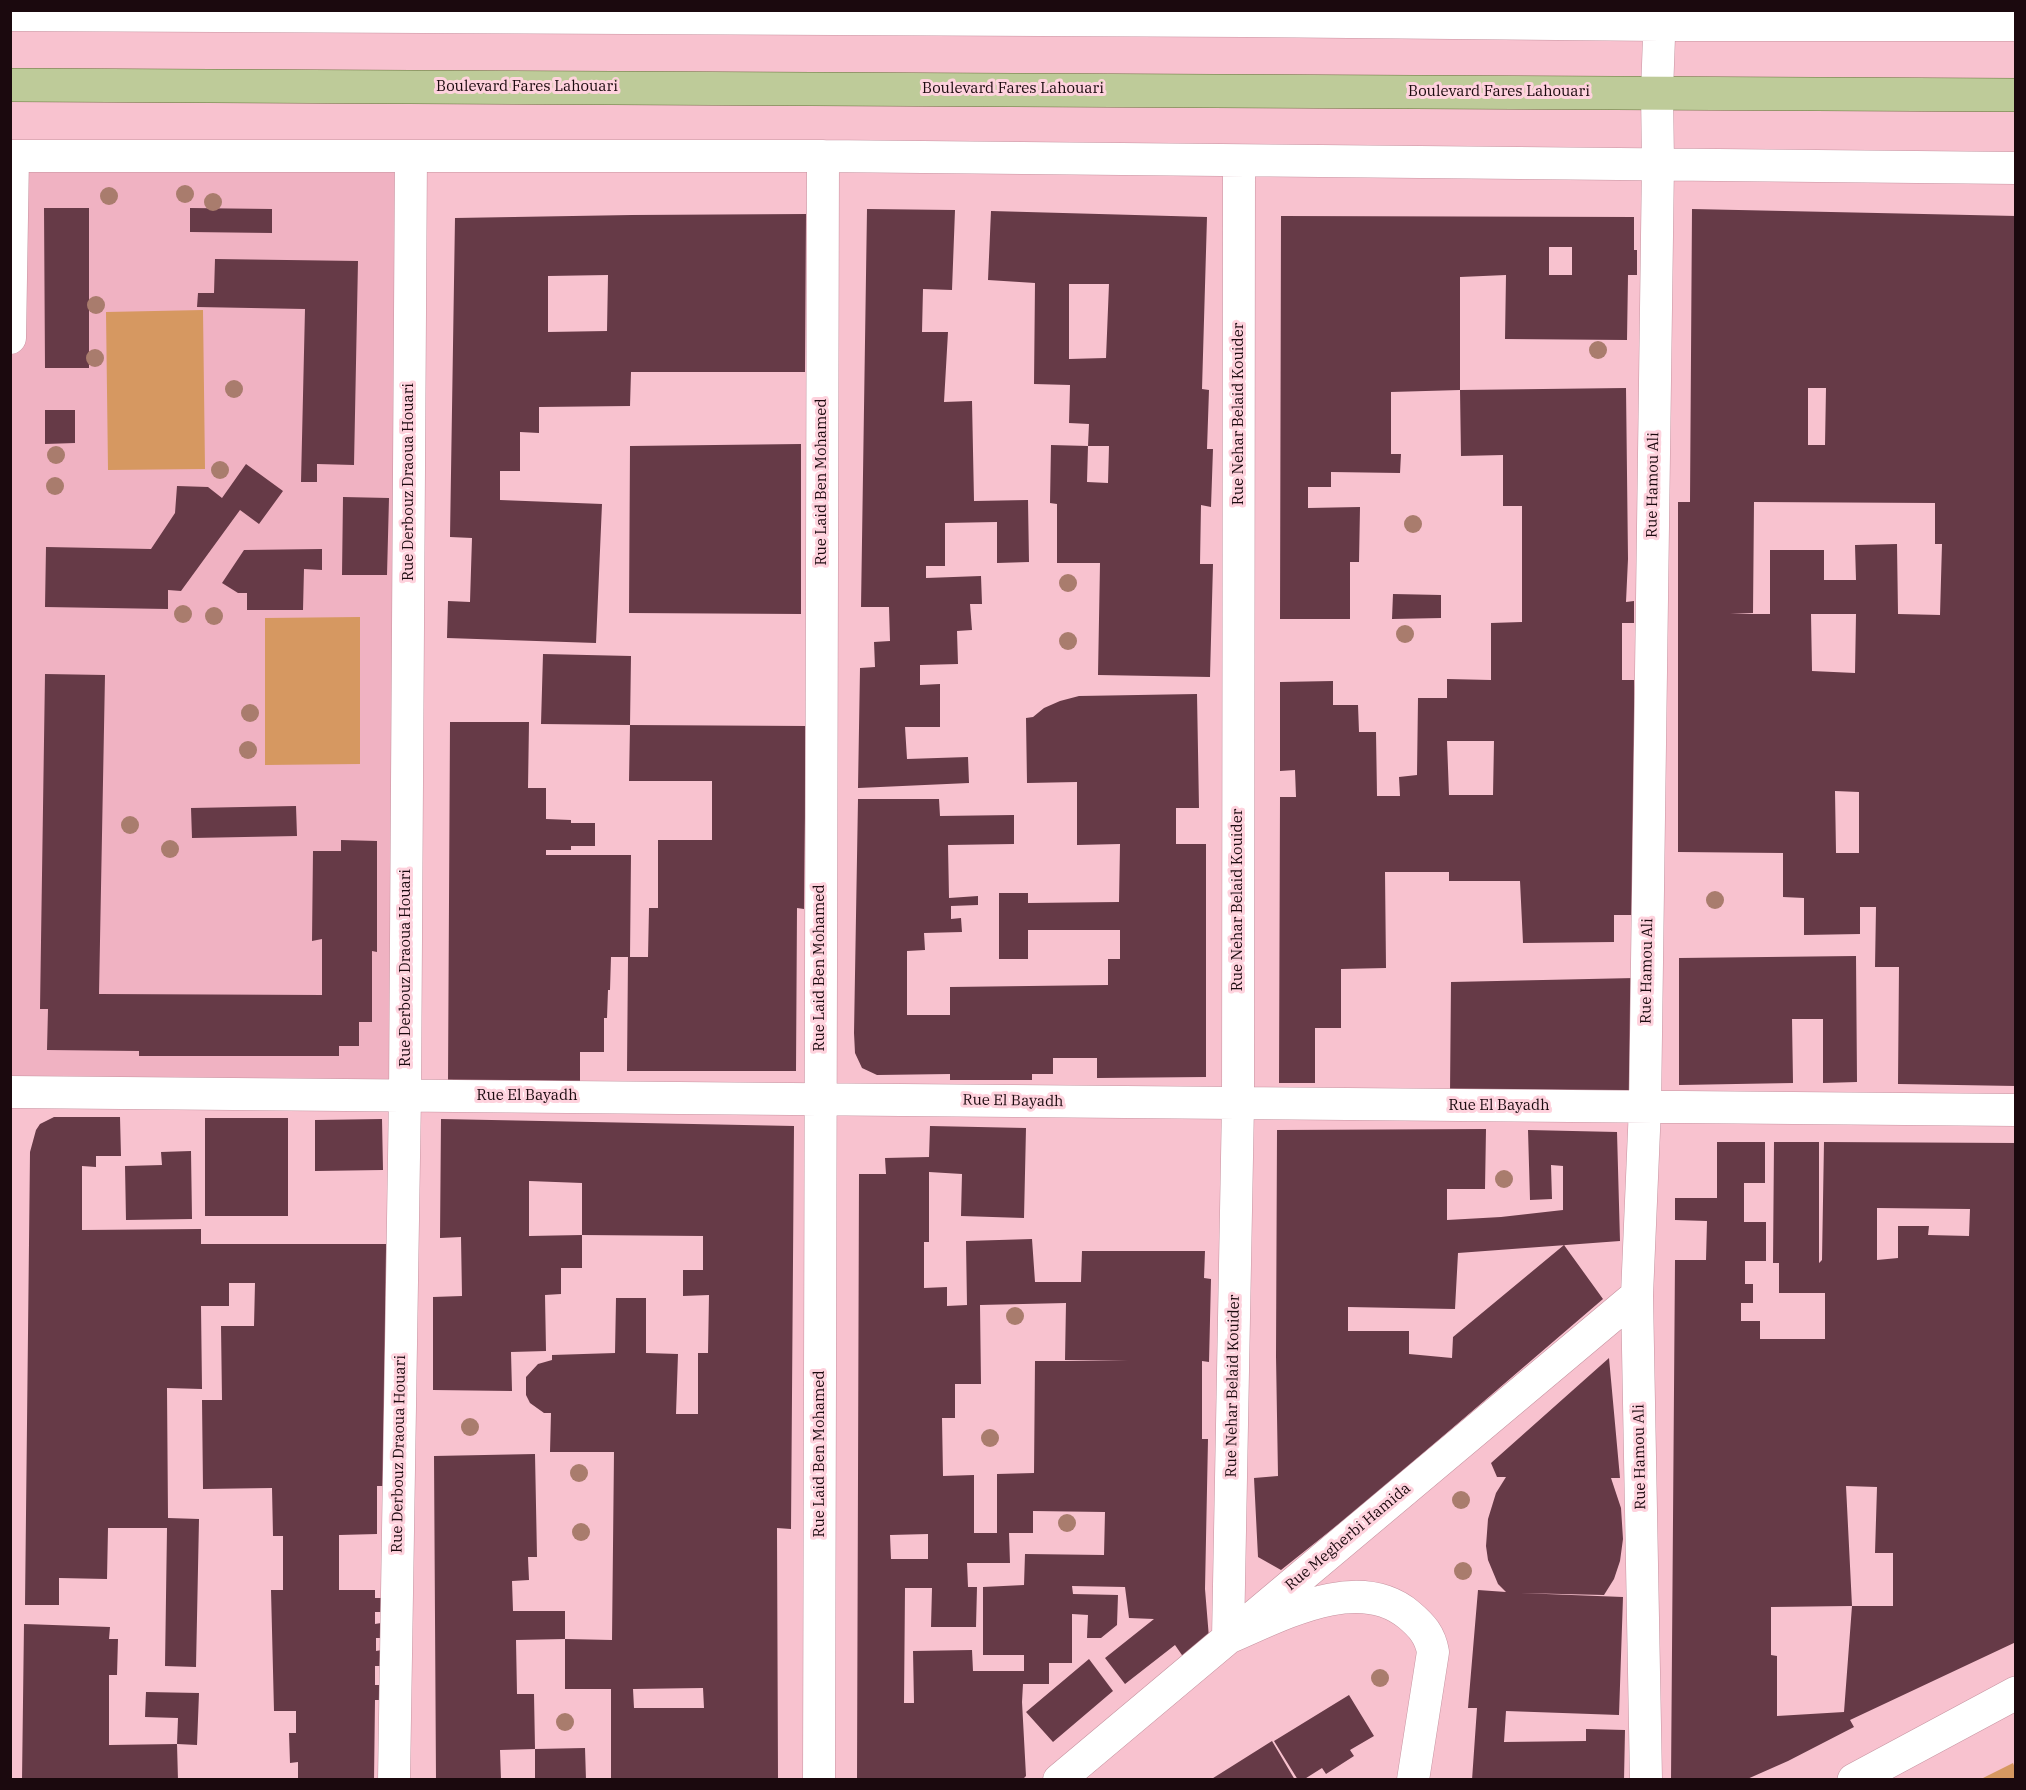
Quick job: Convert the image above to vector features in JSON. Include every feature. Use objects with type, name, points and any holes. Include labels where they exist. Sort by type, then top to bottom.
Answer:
[{"type":"main road","name":"Boulevard Fares Lahouari","points":[[10,85],[2016,95]]},
{"type":"street","points":[[10,15],[827,14],[1660,18],[2016,25]]},
{"type":"street","name":"Rue Hamou Ali","points":[[1646,1779],[1636,1295],[1645,1107],[1658,163],[1657,92],[1660,18]]},
{"type":"street","points":[[10,338],[12,156],[823,156],[2016,168]]},
{"type":"street","name":"Rue Derbouz Draoua Houari","points":[[394,1779],[405,1095],[411,156]]},
{"type":"street","name":"Rue Laid Ben Mohamed","points":[[819,1779],[823,156]]},
{"type":"street","name":"Rue Nehar Belaid Kouider","points":[[1228,1638],[1238,1104],[1239,161]]},
{"type":"street","name":"Rue El Bayadh","points":[[10,1092],[2016,1110]]},
{"type":"street","name":"Rue Megherbi Hamida","points":[[1059,1779],[1636,1295]]},
{"type":"street","points":[[1228,1638],[1302,1606],[1338,1598],[1375,1597],[1401,1608],[1423,1626],[1430,1638],[1433,1652],[1413,1779]]},
{"type":"street","points":[[1854,1779],[2016,1693]]},
{"type":"shaded area","points":[[13,156],[411,156],[405,1095],[11,1092],[10,338]]},
{"type":"shaded area","points":[[203,310],[205,469],[108,470],[106,312]]},
{"type":"shaded area","points":[[360,617],[360,764],[265,765],[265,618]]},
{"type":"shaded area","points":[[2013,1763],[2015,1779],[1981,1779]]},
{"type":"building","points":[[44,208],[89,208],[89,368],[45,368]]},
{"type":"building","points":[[190,208],[272,209],[272,233],[190,232]]},
{"type":"building","points":[[867,209],[955,210],[952,290],[923,289],[922,332],[948,332],[944,402],[972,401],[974,501],[1028,500],[1029,562],[997,563],[997,522],[945,523],[945,566],[926,566],[926,578],[981,576],[982,604],[970,604],[972,630],[957,631],[958,664],[920,665],[920,685],[940,684],[940,727],[905,727],[907,759],[968,757],[969,783],[858,788],[860,668],[875,667],[874,642],[890,641],[889,607],[861,607]]},
{"type":"building","points":[[1692,209],[2016,216],[2016,1086],[1898,1084],[1899,967],[1875,967],[1876,907],[1860,907],[1860,934],[1804,935],[1804,898],[1783,897],[1783,853],[1678,852],[1678,502],[1690,502]],"holes":[[[1808,388],[1826,388],[1825,445],[1808,445]],[[1754,502],[1935,503],[1935,544],[1942,544],[1940,615],[1898,614],[1897,544],[1855,545],[1856,580],[1824,580],[1824,550],[1770,550],[1770,614],[1730,614],[1753,613]],[[1811,614],[1856,614],[1855,673],[1812,671]],[[1835,791],[1859,792],[1859,853],[1836,853]]]},
{"type":"building","points":[[991,211],[1207,217],[1202,389],[1209,390],[1207,449],[1213,449],[1211,507],[1201,505],[1200,564],[1213,564],[1210,677],[1098,675],[1100,563],[1057,563],[1057,504],[1050,503],[1051,445],[1088,446],[1089,424],[1069,423],[1070,385],[1034,384],[1035,283],[988,280]],"holes":[[[1069,284],[1109,284],[1106,358],[1069,359]],[[1088,446],[1109,446],[1108,483],[1087,482]]]},
{"type":"building","points":[[806,214],[805,372],[631,372],[630,406],[539,407],[539,433],[520,432],[520,471],[500,471],[500,500],[602,504],[596,643],[447,638],[448,601],[470,602],[472,538],[450,537],[455,218]],"holes":[[[608,275],[607,331],[548,332],[548,276]]]},
{"type":"building","points":[[1281,216],[1634,217],[1637,275],[1628,275],[1627,340],[1505,339],[1506,275],[1460,277],[1460,390],[1391,392],[1391,454],[1401,454],[1400,473],[1331,472],[1331,487],[1308,487],[1308,508],[1360,507],[1359,562],[1350,562],[1350,619],[1280,619]],"holes":[[[1549,247],[1572,247],[1572,275],[1549,275]]]},
{"type":"building","points":[[215,259],[358,261],[354,465],[317,464],[317,482],[301,482],[305,309],[197,307],[198,293],[214,293]]},
{"type":"building","points":[[1626,388],[1628,559],[1626,602],[1634,601],[1634,623],[1622,623],[1622,680],[1634,680],[1636,743],[1632,915],[1614,915],[1614,942],[1523,943],[1520,881],[1449,881],[1449,872],[1385,872],[1386,968],[1341,969],[1341,1028],[1315,1028],[1315,1083],[1279,1083],[1280,797],[1296,797],[1295,770],[1280,771],[1280,682],[1333,681],[1333,705],[1358,705],[1359,732],[1376,732],[1377,796],[1400,796],[1399,777],[1417,775],[1418,698],[1447,698],[1447,679],[1491,680],[1491,623],[1522,622],[1522,506],[1503,506],[1503,455],[1461,456],[1460,390]],"holes":[[[1447,741],[1494,741],[1493,795],[1449,795]]]},
{"type":"building","points":[[45,410],[75,410],[75,443],[45,444]]},
{"type":"building","points":[[801,444],[801,614],[629,613],[630,446]]},
{"type":"building","points":[[246,464],[283,491],[259,524],[240,510],[181,591],[168,590],[168,609],[45,607],[46,547],[151,549],[175,513],[177,486],[208,487],[222,498]]},
{"type":"building","points":[[343,497],[389,498],[387,575],[342,575]]},
{"type":"building","points":[[322,549],[322,570],[304,569],[303,610],[247,610],[247,593],[238,593],[222,583],[244,550]]},
{"type":"building","points":[[1393,594],[1441,595],[1441,618],[1392,619]]},
{"type":"building","points":[[543,654],[631,656],[630,725],[541,724]]},
{"type":"building","points":[[45,674],[105,675],[99,994],[322,995],[322,939],[312,941],[313,851],[341,851],[341,840],[377,841],[377,952],[372,951],[372,1022],[359,1022],[359,1046],[339,1046],[339,1056],[139,1056],[139,1051],[47,1050],[48,1009],[40,1009]]},
{"type":"building","points":[[1197,694],[1199,808],[1176,808],[1176,844],[1206,844],[1206,1077],[1097,1078],[1097,1058],[1053,1058],[1053,1074],[1032,1074],[1032,1080],[950,1080],[950,1074],[877,1075],[862,1068],[855,1053],[854,1033],[858,799],[939,799],[940,816],[1014,815],[1014,844],[948,845],[949,898],[978,896],[978,905],[951,906],[951,919],[961,918],[962,932],[924,933],[925,950],[907,951],[907,1015],[950,1015],[950,987],[1108,985],[1108,959],[1120,959],[1120,930],[1028,930],[1028,959],[999,959],[999,893],[1028,893],[1028,903],[1119,902],[1120,844],[1077,845],[1077,782],[1027,783],[1026,718],[1033,717],[1044,708],[1060,701],[1079,696]]},
{"type":"building","points":[[450,722],[529,722],[528,788],[546,788],[546,819],[571,820],[571,823],[595,823],[595,846],[571,846],[571,850],[546,850],[546,855],[631,855],[630,957],[648,957],[649,908],[658,908],[658,840],[712,840],[712,781],[629,781],[630,725],[806,726],[804,909],[797,908],[796,1071],[627,1071],[628,957],[611,957],[607,1018],[604,1018],[604,1052],[580,1052],[580,1085],[448,1082]]},
{"type":"building","points":[[296,806],[297,836],[192,838],[191,808]]},
{"type":"building","points":[[1856,956],[1857,1082],[1823,1083],[1823,1019],[1792,1019],[1793,1083],[1679,1085],[1679,958]]},
{"type":"building","points":[[1635,978],[1634,1094],[1450,1093],[1451,982]]},
{"type":"building","points":[[54,1117],[120,1117],[121,1156],[96,1156],[96,1167],[82,1166],[82,1230],[201,1229],[201,1244],[386,1244],[385,1486],[377,1486],[377,1534],[339,1535],[339,1590],[375,1590],[375,1598],[381,1598],[381,1612],[375,1612],[375,1624],[381,1623],[381,1638],[376,1638],[376,1651],[382,1650],[383,1666],[375,1666],[375,1685],[382,1685],[382,1700],[375,1700],[374,1780],[298,1780],[298,1762],[290,1763],[289,1733],[296,1733],[296,1711],[274,1711],[271,1590],[283,1590],[283,1536],[273,1536],[272,1488],[203,1489],[202,1400],[222,1400],[221,1326],[254,1326],[255,1283],[229,1283],[229,1306],[201,1306],[202,1389],[167,1388],[168,1518],[199,1519],[196,1667],[165,1666],[167,1528],[108,1528],[107,1579],[59,1578],[59,1605],[25,1605],[30,1152],[40,1124]]},
{"type":"building","points":[[205,1118],[288,1118],[288,1216],[205,1216]]},
{"type":"building","points":[[382,1119],[383,1170],[315,1171],[315,1120]]},
{"type":"building","points":[[441,1119],[794,1126],[791,1529],[777,1528],[778,1780],[611,1780],[611,1689],[565,1689],[565,1639],[612,1640],[614,1452],[550,1452],[551,1413],[544,1413],[530,1403],[526,1395],[526,1377],[538,1364],[552,1360],[552,1355],[615,1353],[616,1298],[646,1298],[646,1353],[678,1354],[676,1414],[698,1414],[698,1353],[708,1353],[709,1295],[683,1296],[683,1270],[703,1270],[703,1236],[582,1235],[582,1268],[561,1268],[561,1294],[545,1295],[546,1351],[511,1352],[512,1391],[433,1390],[433,1297],[462,1296],[461,1237],[440,1238]],"holes":[[[529,1181],[582,1183],[582,1235],[529,1236]],[[703,1688],[704,1708],[634,1708],[633,1689]]]},
{"type":"building","points":[[930,1126],[1026,1128],[1024,1218],[961,1216],[962,1174],[929,1172],[929,1242],[924,1242],[924,1288],[947,1287],[947,1306],[967,1305],[966,1241],[1032,1239],[1035,1282],[1081,1282],[1082,1251],[1205,1251],[1204,1278],[1211,1279],[1209,1362],[1202,1361],[1202,1439],[1208,1439],[1205,1589],[1209,1638],[1184,1658],[1175,1645],[1125,1684],[1105,1658],[1154,1619],[1129,1618],[1125,1587],[1072,1586],[1073,1594],[1118,1595],[1117,1625],[1101,1638],[1087,1638],[1088,1615],[1072,1614],[1072,1663],[1049,1663],[1049,1684],[1023,1684],[1026,1776],[1022,1780],[857,1780],[859,1174],[886,1174],[885,1158],[929,1157]],"holes":[[[1066,1303],[1065,1360],[1128,1361],[1035,1361],[1034,1473],[997,1474],[997,1533],[974,1533],[974,1475],[943,1476],[942,1418],[955,1418],[955,1384],[981,1384],[980,1305]],[[1033,1511],[1105,1512],[1104,1555],[1025,1554],[1024,1585],[983,1587],[983,1655],[1024,1655],[1024,1671],[973,1671],[972,1650],[913,1651],[914,1703],[904,1703],[905,1588],[932,1588],[931,1627],[976,1627],[977,1587],[968,1587],[967,1563],[1010,1563],[1009,1533],[1033,1533]],[[928,1534],[928,1559],[891,1559],[890,1535]]]},
{"type":"building","points":[[1486,1129],[1485,1189],[1447,1189],[1447,1220],[1563,1210],[1563,1166],[1551,1165],[1552,1199],[1530,1200],[1528,1130],[1617,1132],[1620,1241],[1564,1245],[1603,1299],[1364,1504],[1281,1570],[1258,1557],[1254,1478],[1278,1476],[1277,1130]],"holes":[[[1564,1245],[1453,1337],[1452,1358],[1409,1354],[1409,1331],[1348,1331],[1348,1307],[1455,1309],[1458,1253]]]},
{"type":"building","points":[[1717,1142],[1765,1142],[1765,1183],[1744,1183],[1744,1222],[1766,1222],[1766,1261],[1745,1261],[1745,1284],[1753,1284],[1753,1303],[1741,1303],[1741,1321],[1760,1321],[1760,1339],[1825,1339],[1825,1293],[1779,1293],[1779,1263],[1773,1263],[1774,1142],[1819,1142],[1819,1263],[1822,1260],[1824,1142],[2016,1143],[2016,1642],[1850,1720],[1854,1727],[1745,1780],[1671,1780],[1675,1260],[1706,1260],[1707,1221],[1675,1220],[1675,1198],[1717,1198]],"holes":[[[1877,1208],[1970,1209],[1969,1236],[1928,1235],[1929,1226],[1898,1226],[1898,1258],[1877,1260]],[[1846,1486],[1877,1487],[1875,1553],[1893,1553],[1893,1606],[1852,1606]],[[1852,1606],[1844,1712],[1777,1716],[1777,1656],[1771,1655],[1771,1607]]]},
{"type":"building","points":[[191,1151],[192,1219],[126,1220],[125,1166],[162,1165],[161,1152]]},
{"type":"building","points":[[1609,1358],[1620,1478],[1611,1478],[1621,1508],[1623,1539],[1620,1561],[1614,1579],[1604,1595],[1520,1593],[1623,1597],[1619,1715],[1506,1711],[1504,1742],[1586,1741],[1586,1729],[1625,1730],[1624,1780],[1472,1780],[1477,1708],[1468,1708],[1478,1590],[1506,1592],[1498,1584],[1488,1560],[1486,1546],[1488,1519],[1496,1493],[1506,1477],[1497,1477],[1491,1463]]},
{"type":"building","points":[[535,1454],[537,1557],[528,1557],[529,1580],[512,1581],[513,1611],[565,1611],[565,1639],[516,1640],[517,1694],[534,1694],[535,1749],[500,1750],[501,1780],[436,1780],[434,1456]]},
{"type":"building","points":[[24,1624],[110,1627],[109,1639],[118,1639],[117,1675],[109,1675],[109,1745],[177,1744],[178,1780],[22,1780]]},
{"type":"building","points":[[1089,1659],[1113,1691],[1053,1742],[1026,1712]]},
{"type":"building","points":[[146,1692],[199,1693],[197,1745],[177,1744],[178,1718],[145,1717]]},
{"type":"building","points":[[1349,1695],[1374,1736],[1350,1750],[1354,1756],[1326,1774],[1322,1768],[1303,1780],[1298,1780],[1274,1741]]},
{"type":"building","points":[[1272,1741],[1295,1780],[1210,1780]]},
{"type":"building","points":[[585,1748],[586,1780],[535,1780],[535,1749]]}]
